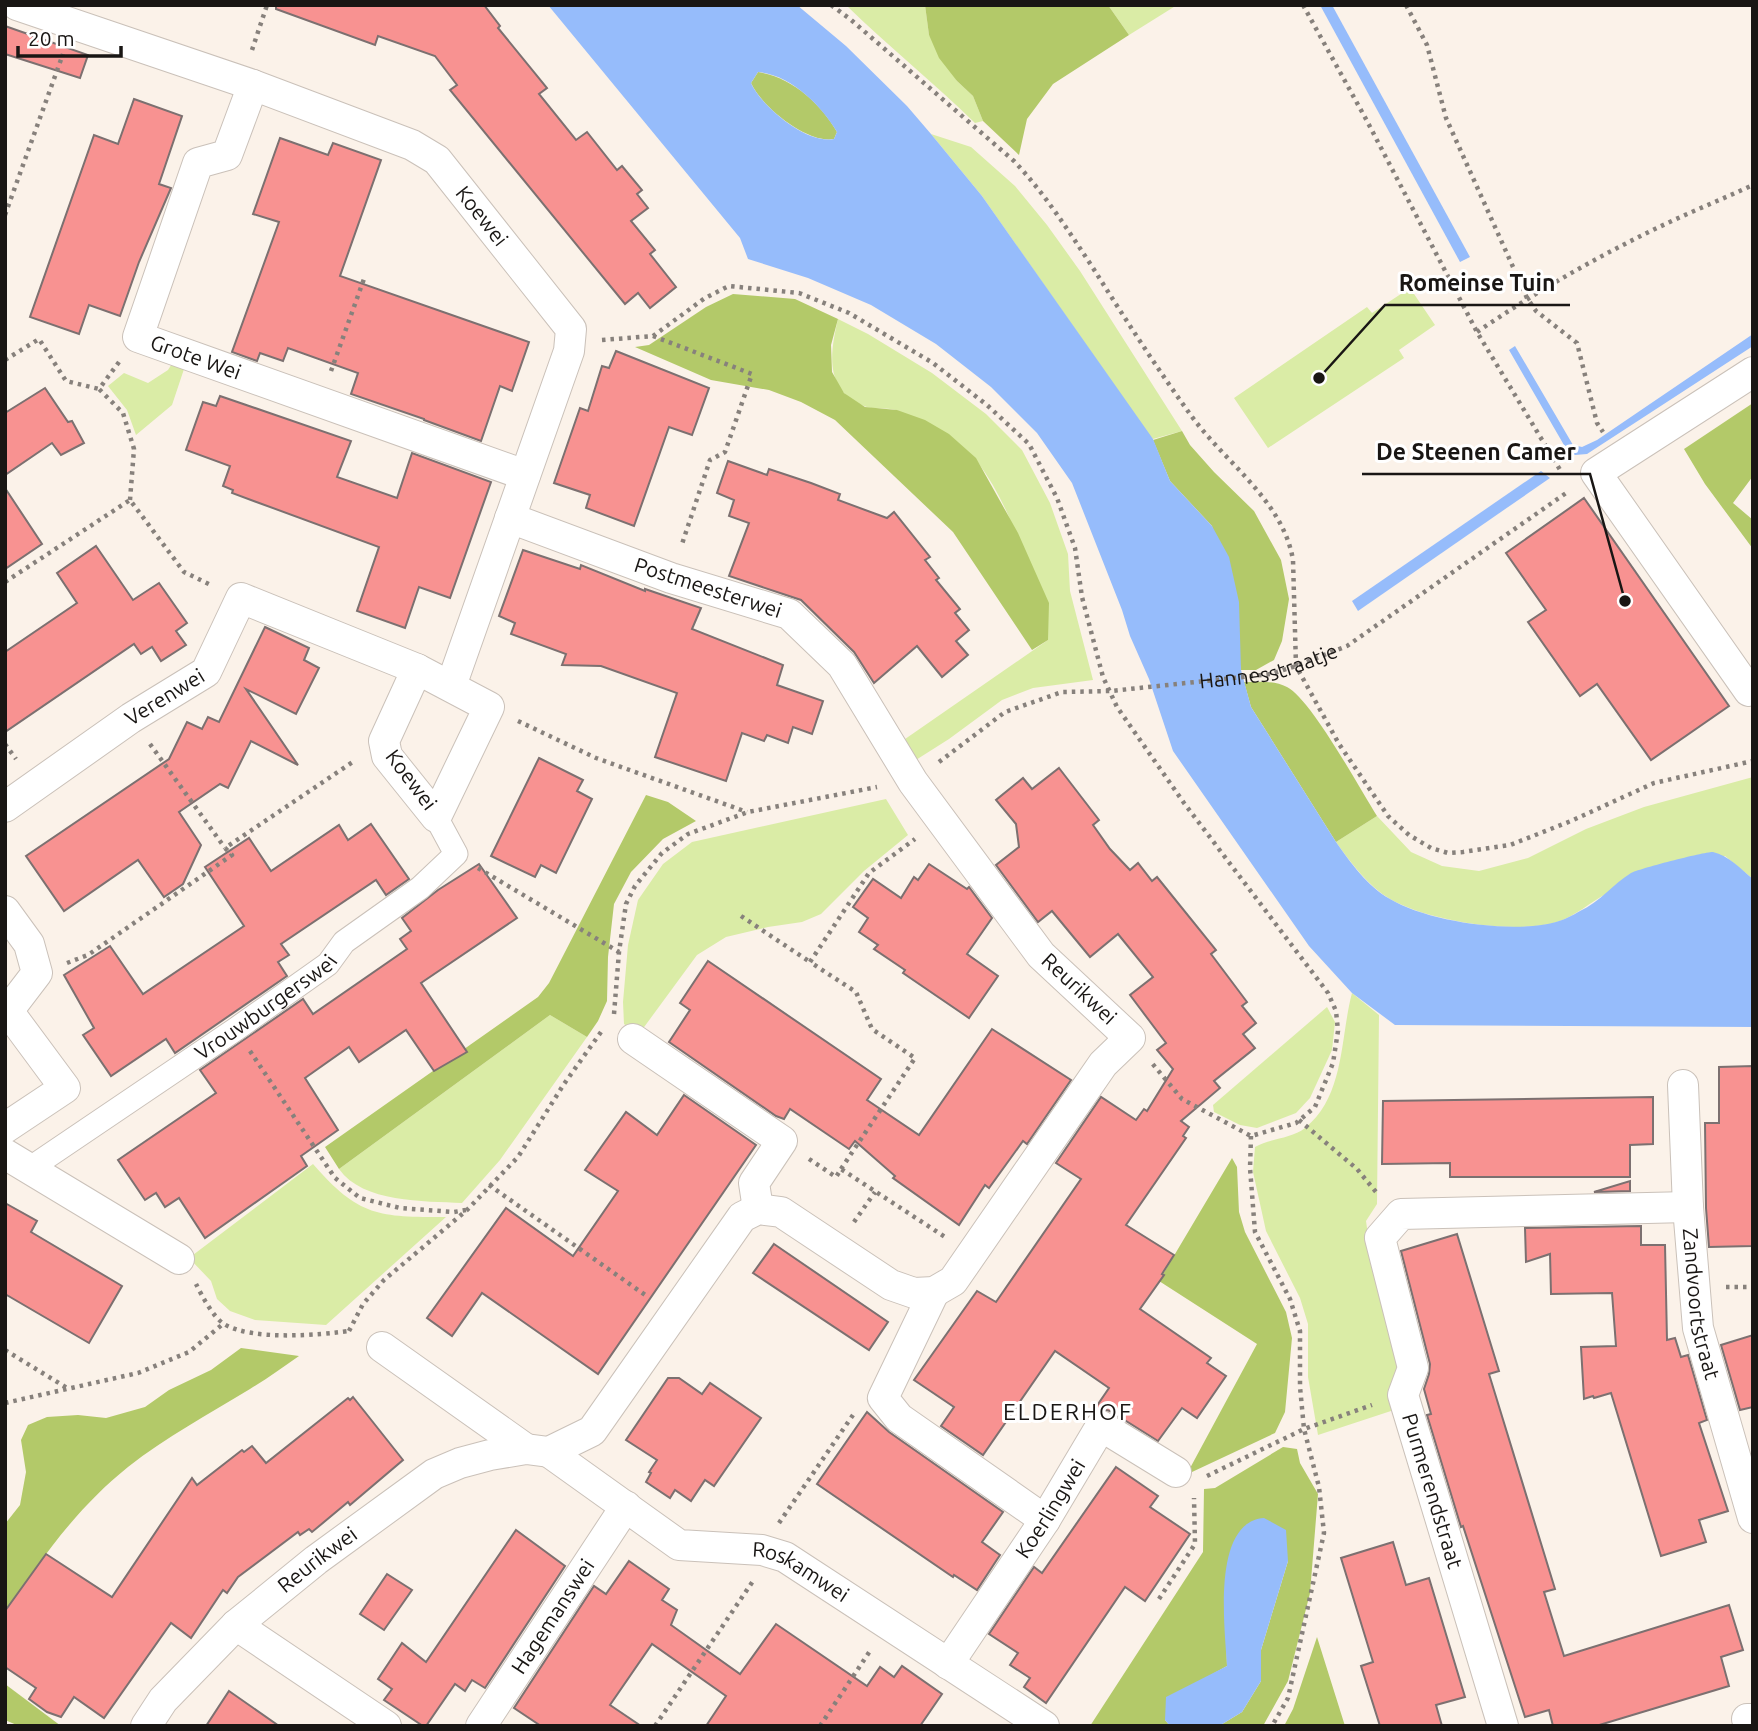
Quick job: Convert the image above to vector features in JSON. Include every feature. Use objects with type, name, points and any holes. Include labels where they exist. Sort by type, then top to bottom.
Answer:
[{"type":"street","name":"Koewei","points":[[17,5],[247,83],[412,145],[437,160],[570,329]]},
{"type":"street","name":"Grote Wei","points":[[247,83],[227,155],[198,163],[138,337],[525,475]]},
{"type":"street","points":[[451,686],[569,351],[570,329]]},
{"type":"street","points":[[1749,691],[1596,473],[1753,372]]},
{"type":"street","name":"Postmeesterwei","points":[[510,518],[671,578],[789,614],[842,665],[913,782]]},
{"type":"street","points":[[240,598],[416,669],[489,707]]},
{"type":"street","name":"Verenwei","points":[[5,807],[131,718],[206,672],[240,598]]},
{"type":"street","name":"Koewei","points":[[416,669],[384,741],[387,756],[436,817],[489,707]]},
{"type":"street","name":"Reurikwei","points":[[883,1398],[934,1292],[953,1281],[1103,1064],[1130,1038],[1041,955],[913,782]]},
{"type":"street","points":[[436,817],[456,854]]},
{"type":"street","name":"Vrouwburgerswei","points":[[179,1259],[17,1162],[236,1030],[328,964],[344,942],[420,888],[456,854]]},
{"type":"street","points":[[5,911],[29,944],[37,973],[7,1012],[65,1088],[5,1128]]},
{"type":"street","points":[[619,1028],[782,1141],[754,1183],[758,1209],[781,1212],[891,1285],[914,1293],[934,1292]]},
{"type":"street","name":"Zandvoortstraat","points":[[1683,1085],[1688,1207],[1698,1328],[1753,1518]]},
{"type":"street","points":[[1401,1214],[1688,1207]]},
{"type":"street","name":"Reurikwei","points":[[146,1726],[163,1700],[236,1625],[316,1560],[434,1474],[460,1463],[538,1451],[592,1431],[742,1217],[758,1209]]},
{"type":"street","name":"Purmerendstraat","points":[[1401,1214],[1380,1238],[1413,1368],[1403,1395],[1503,1726]]},
{"type":"street","points":[[382,1347],[538,1451]]},
{"type":"street","points":[[883,1398],[899,1418],[1045,1520]]},
{"type":"street","name":"Koerlingwei","points":[[948,1664],[1045,1520],[1101,1426],[1184,1477]]},
{"type":"street","name":"Roskamwei","points":[[538,1451],[626,1506],[679,1545],[767,1551],[785,1557],[1044,1726]]},
{"type":"street","name":"Hagemanswei","points":[[481,1726],[626,1506]]},
{"type":"street","points":[[236,1625],[386,1726]]},
{"type":"path","points":[[247,83],[267,5]]},
{"type":"path","points":[[831,5],[1014,161],[1035,184],[1063,220],[1191,416],[1261,495],[1279,520],[1291,545],[1293,560],[1296,666],[1339,744],[1388,816],[1409,835],[1431,848],[1448,853],[1510,845],[1571,821],[1654,782],[1753,761]]},
{"type":"path","points":[[1303,5],[1380,144],[1477,332],[1571,489]]},
{"type":"path","points":[[1406,5],[1427,45],[1446,118],[1527,298],[1536,311],[1577,343],[1597,423]]},
{"type":"path","points":[[5,215],[73,25]]},
{"type":"path","points":[[1477,332],[1527,298],[1673,220],[1753,185]]},
{"type":"path","points":[[320,402],[365,276]]},
{"type":"path","points":[[653,336],[705,298],[729,286],[799,293],[849,313],[933,363],[987,405],[1029,444],[1057,498],[1075,548],[1082,597],[1103,677],[1116,707],[1184,803],[1328,993],[1336,1011],[1338,1031],[1333,1063],[1315,1107],[1299,1120],[1251,1136],[1182,1099],[1130,1038]]},
{"type":"path","points":[[570,329],[606,341],[653,336],[752,374],[725,452],[710,460],[671,578]]},
{"type":"path","points":[[99,389],[138,337]]},
{"type":"path","points":[[6,357],[39,339],[66,380],[99,389],[123,413],[134,449],[130,500],[184,572],[240,598]]},
{"type":"path","name":"Hannesstraatje","points":[[913,782],[1005,712],[1062,692],[1111,691],[1253,676],[1296,666],[1347,646],[1596,473]]},
{"type":"path","points":[[5,582],[130,500]]},
{"type":"path","points":[[489,707],[596,758],[748,812]]},
{"type":"path","points":[[37,973],[88,955],[232,855],[131,718]]},
{"type":"path","points":[[225,848],[384,741]]},
{"type":"path","points":[[179,1259],[191,1272],[200,1291],[223,1324],[248,1332],[321,1336],[349,1331],[363,1304],[384,1280],[467,1210],[518,1157],[564,1084],[619,1028],[619,952],[626,904],[635,886],[662,853],[688,834],[748,812],[913,782]]},
{"type":"path","points":[[810,962],[869,873],[941,820]]},
{"type":"path","points":[[456,854],[619,952]]},
{"type":"path","points":[[741,916],[856,992],[872,1029],[915,1058],[836,1177],[782,1141]]},
{"type":"path","points":[[236,1030],[335,1178],[360,1198],[400,1208],[454,1212],[467,1210]]},
{"type":"path","points":[[1299,1120],[1357,1169],[1381,1199],[1401,1214]]},
{"type":"path","points":[[1251,1136],[1250,1168],[1255,1232],[1290,1299],[1300,1331],[1300,1387],[1304,1429],[1319,1488],[1324,1533],[1288,1698],[1272,1726]]},
{"type":"path","points":[[841,1169],[972,1255]]},
{"type":"path","points":[[489,1185],[674,1315]]},
{"type":"path","points":[[5,1403],[138,1373],[189,1352],[223,1324]]},
{"type":"path","points":[[5,1350],[68,1388]]},
{"type":"path","points":[[1159,1600],[1195,1544],[1184,1477],[1304,1429],[1403,1395]]},
{"type":"path","points":[[655,1726],[859,1406],[883,1398]]},
{"type":"path","points":[[820,1726],[888,1625]]},
{"type":"green space","points":[[846,5],[925,5],[929,35],[957,81],[973,96],[983,121],[975,123]]},
{"type":"green space","points":[[925,5],[1108,5],[1129,35],[1053,84],[1027,119],[1019,155],[983,121],[973,96],[939,58],[929,35]]},
{"type":"green space","points":[[1108,5],[1177,5],[1129,35]]},
{"type":"green space","points":[[758,72],[782,80],[804,93],[823,112],[837,132],[834,139],[811,136],[786,122],[756,92],[751,83]]},
{"type":"green space","points":[[931,134],[971,147],[1015,186],[1080,271],[1182,431],[1153,439],[1149,435],[982,196]]},
{"type":"green space","points":[[1410,288],[1435,325],[1399,350],[1404,358],[1268,448],[1234,398],[1367,307],[1372,313]]},
{"type":"green space","points":[[733,294],[795,299],[838,319],[831,345],[832,372],[844,393],[865,407],[897,410],[925,420],[949,434],[976,458],[1018,533],[1049,603],[1048,640],[1032,650],[953,532],[835,420],[801,402],[769,390],[711,380],[635,347],[649,345],[706,307]]},
{"type":"green space","points":[[838,319],[932,373],[986,414],[1022,450],[1050,503],[1068,554],[1070,591],[1093,680],[1033,688],[1002,700],[908,765],[895,746],[1048,640],[1021,547],[991,482],[977,461],[964,450],[896,410],[864,406],[842,390],[836,380],[832,357]]},
{"type":"green space","points":[[173,362],[185,366],[172,405],[136,435],[127,410],[108,386],[124,373],[148,383],[168,370]]},
{"type":"green space","points":[[1753,403],[1753,476],[1733,503],[1753,520],[1753,549],[1705,484],[1684,449]]},
{"type":"green space","points":[[1182,431],[1190,445],[1214,472],[1254,511],[1281,560],[1289,599],[1282,641],[1274,660],[1256,670],[1241,670],[1212,526],[1170,481],[1153,440]]},
{"type":"green space","points":[[1244,682],[1277,683],[1297,695],[1322,726],[1377,816],[1336,842],[1251,707]]},
{"type":"green space","points":[[1753,777],[1753,879],[1725,856],[1616,890],[1577,913],[1539,926],[1472,924],[1406,907],[1374,888],[1336,842],[1377,816],[1411,852],[1442,866],[1479,871],[1528,858],[1586,829],[1644,807]]},
{"type":"green space","points":[[646,795],[668,802],[696,821],[663,839],[631,872],[614,904],[608,957],[607,1001],[587,1037],[550,1015],[339,1169],[325,1147],[538,997],[549,983]]},
{"type":"green space","points":[[886,799],[908,835],[864,871],[821,914],[802,922],[726,937],[697,955],[639,1034],[624,1024],[623,1002],[628,945],[638,900],[663,864],[692,842]]},
{"type":"green space","points":[[1352,993],[1379,1015],[1377,1204],[1366,1221],[1370,1249],[1401,1358],[1389,1390],[1394,1410],[1318,1435],[1308,1377],[1308,1324],[1300,1298],[1266,1231],[1253,1172],[1255,1147],[1299,1132],[1318,1115],[1328,1100],[1339,1065]]},
{"type":"green space","points":[[1327,1007],[1335,1022],[1332,1050],[1310,1098],[1296,1113],[1257,1128],[1240,1125],[1214,1112],[1213,1105]]},
{"type":"green space","points":[[550,1015],[587,1037],[500,1160],[462,1203],[413,1200],[378,1194],[350,1180],[339,1169]]},
{"type":"green space","points":[[1232,1158],[1237,1167],[1239,1212],[1245,1232],[1286,1312],[1292,1338],[1285,1412],[1275,1433],[1192,1472],[1189,1470],[1257,1344],[1159,1281]]},
{"type":"green space","points":[[313,1164],[344,1195],[372,1210],[403,1216],[446,1217],[326,1325],[255,1320],[230,1311],[217,1299],[211,1281],[189,1258]]},
{"type":"green space","points":[[241,1348],[299,1356],[128,1467],[92,1499],[60,1536],[5,1616],[5,1524],[20,1505],[26,1472],[21,1440],[28,1425],[47,1417],[78,1415],[106,1418],[145,1407],[169,1390],[211,1370]]},
{"type":"green space","points":[[1283,1447],[1297,1449],[1300,1463],[1318,1494],[1310,1593],[1288,1681],[1263,1726],[1219,1726],[1242,1712],[1261,1681],[1261,1650],[1288,1561],[1225,1593],[1227,1666],[1200,1681],[1165,1720],[1170,1726],[1090,1726],[1203,1552],[1204,1489],[1215,1488]]},
{"type":"green space","points":[[1317,1637],[1345,1726],[1284,1726],[1293,1709]]},
{"type":"green space","points":[[5,1684],[61,1726],[19,1726],[5,1720]]},
{"type":"water","points":[[548,5],[797,5],[846,46],[907,106],[982,196],[1153,439],[1170,481],[1212,526],[1229,557],[1239,602],[1241,670],[1251,707],[1336,842],[1360,874],[1390,899],[1426,914],[1472,924],[1518,927],[1556,922],[1568,917],[1594,903],[1624,877],[1636,871],[1699,854],[1719,854],[1753,879],[1753,1027],[1395,1025],[1352,993],[1309,946],[1173,751],[1149,679],[1072,483],[1037,433],[991,387],[936,344],[871,305],[808,278],[748,259],[740,238]],"holes":[[[758,72],[770,74],[793,85],[814,102],[837,132],[834,139],[811,136],[799,130],[764,102],[751,83]]]},
{"type":"water","points":[[1320,5],[1332,5],[1470,257],[1460,262]]},
{"type":"water","points":[[1753,334],[1753,346],[1587,454],[1575,455],[1568,452],[1509,350],[1515,346],[1573,445],[1582,447],[1597,440]]},
{"type":"water","points":[[1541,471],[1550,478],[1358,611],[1352,601]]},
{"type":"water","points":[[1264,1518],[1286,1530],[1288,1561],[1261,1650],[1261,1681],[1242,1712],[1219,1726],[1170,1726],[1165,1720],[1166,1697],[1227,1666],[1224,1604],[1228,1557],[1236,1538],[1247,1524]]},
{"type":"building","points":[[276,5],[484,5],[500,26],[498,28],[547,88],[539,94],[576,140],[587,132],[617,170],[622,166],[642,190],[637,194],[648,208],[631,221],[655,250],[650,254],[676,287],[650,308],[638,293],[625,304],[450,90],[457,85],[435,56],[378,36],[375,45],[276,9]]},
{"type":"building","points":[[5,26],[88,55],[80,78],[5,54]]},
{"type":"building","points":[[134,99],[182,116],[159,184],[171,188],[139,262],[120,316],[89,305],[79,334],[30,317],[94,135],[118,144]]},
{"type":"building","points":[[280,138],[328,155],[333,143],[381,160],[340,276],[529,342],[512,391],[500,386],[481,441],[351,394],[358,373],[288,348],[283,361],[260,353],[257,361],[232,352],[279,222],[253,214]]},
{"type":"building","points":[[616,351],[709,388],[692,435],[669,427],[634,526],[586,508],[590,495],[554,483],[580,408],[588,411],[602,366],[609,368]]},
{"type":"building","points":[[45,388],[68,422],[72,421],[84,443],[61,455],[52,443],[5,475],[5,413]]},
{"type":"building","points":[[220,396],[351,441],[337,477],[397,498],[412,453],[491,482],[450,598],[419,587],[405,628],[357,611],[379,547],[232,493],[233,490],[223,486],[230,466],[186,450],[203,402],[216,406]]},
{"type":"building","points":[[728,461],[767,475],[769,469],[811,483],[840,494],[838,500],[887,518],[894,512],[930,557],[925,560],[939,578],[936,580],[960,609],[955,613],[969,630],[956,641],[968,655],[942,677],[917,646],[874,683],[854,652],[801,600],[729,576],[749,523],[729,516],[734,500],[717,493]]},
{"type":"building","points":[[5,488],[42,544],[5,569]]},
{"type":"building","points":[[1584,498],[1729,706],[1651,760],[1597,684],[1580,696],[1528,622],[1546,610],[1506,553]]},
{"type":"building","points":[[96,546],[133,600],[159,583],[187,623],[176,631],[186,645],[161,661],[152,647],[141,654],[134,644],[5,732],[5,652],[77,603],[57,573]]},
{"type":"building","points":[[523,550],[580,569],[581,565],[645,591],[701,608],[692,629],[783,665],[777,685],[823,701],[812,734],[793,727],[788,743],[767,735],[764,741],[742,733],[726,781],[655,757],[677,693],[601,666],[562,665],[566,654],[511,634],[515,623],[499,616]]},
{"type":"building","points":[[265,627],[309,648],[304,660],[319,668],[296,714],[246,689],[298,765],[251,741],[228,788],[220,784],[179,812],[201,845],[183,884],[164,897],[138,860],[64,911],[26,856],[169,759],[187,722],[202,729],[208,717],[219,722]]},
{"type":"building","points":[[539,758],[583,780],[577,791],[592,799],[556,873],[541,865],[535,877],[491,856]]},
{"type":"building","points":[[1059,768],[1099,820],[1093,825],[1110,849],[1130,870],[1138,863],[1152,881],[1157,877],[1216,950],[1211,954],[1247,1002],[1242,1006],[1256,1023],[1243,1034],[1255,1048],[1214,1081],[1220,1088],[1181,1121],[1189,1127],[1183,1136],[1186,1138],[1126,1225],[1174,1255],[1162,1274],[1164,1275],[1140,1309],[1211,1358],[1207,1363],[1226,1376],[1197,1418],[1182,1408],[1158,1441],[1110,1411],[1094,1410],[1109,1388],[1055,1351],[983,1455],[941,1426],[954,1407],[914,1380],[977,1291],[996,1302],[1081,1179],[1056,1163],[1101,1097],[1136,1120],[1144,1109],[1147,1111],[1173,1069],[1157,1050],[1166,1043],[1130,995],[1153,977],[1118,934],[1090,957],[1052,911],[1038,922],[996,865],[1019,847],[1016,824],[996,800],[1023,778],[1032,789]]},
{"type":"building","points":[[371,824],[409,879],[386,895],[376,880],[281,944],[289,955],[278,962],[287,976],[175,1053],[166,1039],[111,1076],[83,1035],[94,1028],[64,975],[110,946],[143,994],[244,926],[205,867],[249,838],[271,871],[339,825],[348,840]]},
{"type":"building","points":[[479,864],[517,918],[421,983],[467,1052],[434,1071],[406,1030],[359,1062],[349,1047],[305,1078],[338,1130],[301,1156],[307,1166],[205,1238],[179,1198],[165,1207],[156,1193],[145,1200],[118,1160],[216,1093],[200,1070],[303,999],[313,1014],[407,949],[400,939],[411,931],[402,918],[438,890]]},
{"type":"building","points":[[929,864],[967,889],[969,887],[992,918],[967,954],[998,976],[969,1018],[903,973],[905,970],[874,949],[878,945],[859,932],[868,918],[853,907],[873,879],[901,898],[914,877],[918,880]]},
{"type":"building","points":[[708,961],[881,1079],[867,1100],[919,1135],[992,1029],[1071,1080],[1027,1144],[1023,1141],[989,1188],[985,1185],[959,1225],[893,1178],[895,1176],[855,1141],[849,1149],[790,1109],[784,1119],[776,1116],[669,1042],[690,1010],[680,1003]]},
{"type":"building","points":[[1753,1066],[1753,1246],[1709,1247],[1705,1123],[1719,1123],[1719,1067]]},
{"type":"building","points":[[684,1095],[756,1145],[598,1374],[482,1293],[452,1336],[427,1318],[506,1208],[573,1256],[618,1191],[585,1170],[626,1112],[657,1135]]},
{"type":"building","points":[[1653,1097],[1653,1144],[1630,1145],[1630,1177],[1450,1177],[1450,1163],[1382,1164],[1383,1101]]},
{"type":"building","points":[[1630,1181],[1630,1191],[1594,1192]]},
{"type":"building","points":[[5,1203],[37,1221],[31,1232],[122,1286],[89,1343],[5,1294]]},
{"type":"building","points":[[1641,1226],[1641,1245],[1665,1245],[1667,1340],[1675,1338],[1681,1357],[1688,1355],[1707,1420],[1699,1423],[1728,1511],[1699,1520],[1706,1542],[1661,1556],[1611,1393],[1584,1399],[1581,1347],[1616,1346],[1612,1293],[1551,1294],[1550,1254],[1526,1262],[1525,1228]]},
{"type":"building","points":[[1457,1234],[1499,1371],[1489,1374],[1555,1589],[1544,1592],[1564,1656],[1729,1605],[1743,1650],[1721,1657],[1729,1686],[1596,1726],[1553,1726],[1549,1710],[1525,1717],[1463,1526],[1461,1527],[1427,1415],[1431,1414],[1424,1389],[1430,1364],[1401,1251]]},
{"type":"building","points":[[774,1244],[888,1322],[869,1350],[753,1273]]},
{"type":"building","points":[[1753,1335],[1753,1407],[1740,1410],[1721,1345]]},
{"type":"building","points":[[668,1378],[679,1378],[702,1394],[710,1383],[761,1418],[714,1486],[705,1480],[691,1501],[675,1490],[670,1498],[646,1482],[657,1460],[626,1440]]},
{"type":"building","points":[[353,1397],[403,1460],[350,1505],[348,1502],[312,1532],[309,1529],[300,1535],[298,1532],[238,1577],[227,1593],[223,1590],[191,1638],[171,1623],[104,1718],[74,1697],[61,1717],[47,1712],[29,1699],[36,1688],[5,1667],[5,1611],[46,1554],[112,1597],[192,1478],[197,1485],[242,1450],[244,1452],[252,1446],[266,1463],[348,1398],[350,1400]]},
{"type":"building","points":[[867,1412],[889,1432],[1003,1512],[982,1542],[1000,1555],[977,1590],[954,1575],[953,1577],[817,1484]]},
{"type":"building","points":[[1116,1467],[1158,1496],[1150,1507],[1190,1534],[1145,1601],[1125,1587],[1046,1703],[1024,1687],[1030,1678],[1010,1665],[1018,1653],[989,1634],[1034,1567],[1042,1573]]},
{"type":"building","points":[[516,1530],[565,1566],[485,1688],[472,1680],[465,1691],[455,1684],[426,1726],[423,1726],[384,1700],[392,1689],[378,1679],[402,1643],[426,1662]]},
{"type":"building","points":[[1393,1542],[1406,1585],[1429,1578],[1465,1697],[1436,1705],[1442,1726],[1380,1726],[1361,1666],[1373,1662],[1341,1558]]},
{"type":"building","points":[[629,1561],[669,1589],[662,1600],[677,1610],[671,1625],[740,1674],[776,1624],[867,1686],[880,1667],[894,1677],[902,1666],[942,1694],[920,1726],[706,1726],[726,1696],[652,1644],[610,1705],[641,1726],[541,1726],[514,1708],[594,1586],[606,1594]]},
{"type":"building","points":[[387,1574],[412,1590],[384,1630],[360,1614]]},
{"type":"building","points":[[229,1691],[279,1726],[206,1726]]},
{"type":"place","name":"Romeinse Tuin","points":[[1319,378]]},
{"type":"place","name":"De Steenen Camer","points":[[1625,601]]},
{"type":"district","name":"ELDERHOF","points":[[1068,1412]]}]
